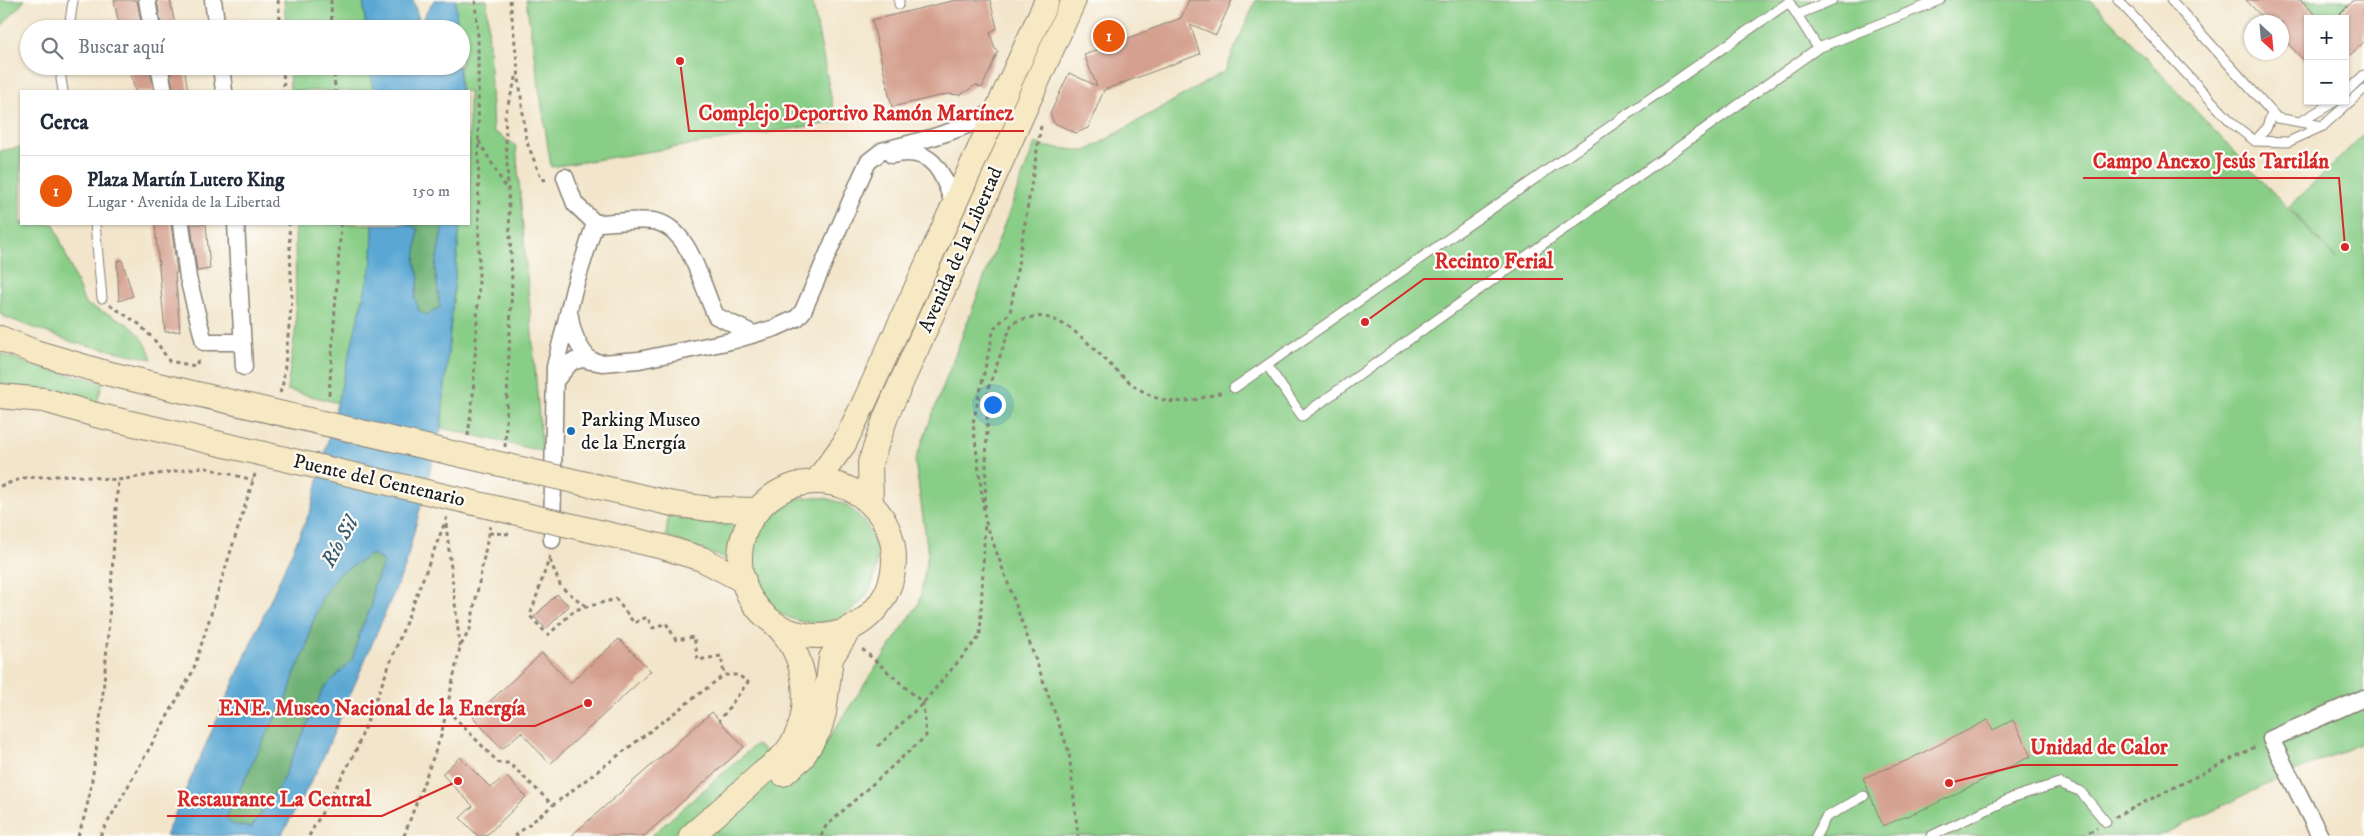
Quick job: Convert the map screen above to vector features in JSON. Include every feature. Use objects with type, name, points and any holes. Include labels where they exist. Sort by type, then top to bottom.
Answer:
[{"type":"main road","name":"Avenida de la Libertad","points":[[816,482],[844,444],[860,412],[1047,0]]},
{"type":"main road","name":"Avenida de la Libertad","points":[[871,504],[870,463],[887,414],[1074,0]]},
{"type":"main road","points":[[0,338],[36,352],[106,373],[673,504],[710,510],[758,510]]},
{"type":"main road","name":"Puente del Centenario","points":[[0,396],[44,400],[96,414],[663,547],[702,559],[744,581]]},
{"type":"main road","points":[[691,836],[788,751],[802,722],[805,694],[801,664],[791,642],[758,608],[744,581],[740,558],[744,534],[758,510],[783,491],[802,484],[816,482],[844,487],[871,504],[882,518],[889,532],[894,550],[894,566],[890,584],[877,607],[860,622],[853,635],[831,658],[820,730],[802,758],[715,836]]},
{"type":"main road","points":[[775,624],[787,630],[810,636],[853,635]]},
{"type":"street","points":[[147,0],[150,20]]},
{"type":"street","points":[[213,0],[215,20]]},
{"type":"street","points":[[161,75],[164,90]]},
{"type":"street","points":[[222,75],[224,90]]},
{"type":"street","points":[[556,380],[571,362],[582,359],[602,363],[639,360],[754,334],[790,321],[804,311],[868,162],[882,151],[977,122],[999,108]]},
{"type":"street","points":[[864,170],[894,154],[920,154],[931,160],[937,167],[948,186],[954,206]]},
{"type":"street","points":[[565,177],[575,204],[595,223],[654,221],[673,229],[684,241],[716,316],[754,334]]},
{"type":"street","points":[[552,540],[555,367],[574,289],[595,223]]},
{"type":"street","points":[[181,225],[188,278],[204,342],[242,342]]},
{"type":"street","points":[[236,225],[244,368]]},
{"type":"street","points":[[569,314],[576,340],[582,352],[591,360]]},
{"type":"street","points":[[708,345],[715,335],[720,318]]},
{"type":"street","points":[[2320,836],[2271,739],[2364,698]]},
{"type":"lane","points":[[70,20],[73,0]]},
{"type":"lane","points":[[1797,15],[1832,0]]},
{"type":"lane","points":[[1267,365],[1302,416],[1818,48],[1940,0]]},
{"type":"lane","points":[[2118,0],[2233,124],[2255,141],[2288,142],[2323,126],[2364,89]]},
{"type":"lane","points":[[2171,0],[2276,118],[2323,126]]},
{"type":"lane","points":[[1234,388],[1789,1],[1818,48]]},
{"type":"lane","points":[[61,75],[63,90]]},
{"type":"lane","points":[[2349,89],[2364,75]]},
{"type":"lane","points":[[2300,122],[2329,105]]},
{"type":"lane","points":[[2255,141],[2266,129],[2272,113]]},
{"type":"lane","points":[[95,225],[102,298]]},
{"type":"lane","points":[[1931,836],[2014,797],[2059,783],[2080,791],[2106,822]]},
{"type":"lane","points":[[1816,836],[1826,817],[1864,796]]},
{"type":"path","points":[[278,0],[281,20]]},
{"type":"path","points":[[331,0],[332,20]]},
{"type":"path","points":[[510,0],[526,140],[542,180],[565,177]]},
{"type":"path","points":[[503,455],[507,436],[512,282],[505,114],[517,74]]},
{"type":"path","points":[[283,75],[284,90]]},
{"type":"path","points":[[334,75],[335,90]]},
{"type":"path","points":[[1042,122],[1010,313],[994,328],[973,423],[985,520],[1069,752],[1078,836]]},
{"type":"path","points":[[478,140],[507,190]]},
{"type":"path","points":[[278,401],[283,384],[292,299],[289,225]]},
{"type":"path","points":[[329,395],[340,225]]},
{"type":"path","points":[[102,298],[116,310],[138,324],[158,344],[169,361],[196,366],[204,342]]},
{"type":"path","points":[[878,746],[922,703],[980,636],[988,389],[1012,323],[1030,317],[1048,317],[1068,327],[1135,387],[1165,400],[1197,400],[1234,388]]},
{"type":"path","points":[[100,836],[193,671],[258,462]]},
{"type":"path","points":[[0,486],[33,477],[69,475],[118,480],[203,468],[253,480]]},
{"type":"path","points":[[78,836],[87,813],[91,791],[104,683],[118,480]]},
{"type":"path","points":[[446,522],[460,648]]},
{"type":"path","points":[[404,836],[441,736],[460,648],[470,629],[490,524]]},
{"type":"path","points":[[488,533],[521,534]]},
{"type":"path","points":[[552,540],[550,560],[530,616],[548,635],[575,610],[616,600],[634,623],[647,617],[653,628],[666,623],[676,640],[694,637],[698,660],[721,656],[724,675]]},
{"type":"path","points":[[550,560],[561,587],[587,607]]},
{"type":"path","points":[[821,836],[826,826],[926,736],[922,703],[853,635]]},
{"type":"path","points":[[515,836],[553,804],[724,675],[738,675],[748,682],[719,721]]},
{"type":"path","points":[[447,710],[499,764],[509,763],[553,804]]},
{"type":"path","points":[[2082,836],[2271,739]]},
{"type":"green space","points":[[0,0],[25,0],[0,28]]},
{"type":"green space","points":[[284,0],[363,0],[365,20],[285,20]]},
{"type":"green space","points":[[456,0],[487,0],[493,131],[516,146],[542,451],[441,428],[460,225],[470,225],[470,90],[460,90],[459,75],[470,75],[470,20],[457,20]]},
{"type":"green space","points":[[526,0],[812,0],[836,122],[551,167]]},
{"type":"green space","points":[[1256,0],[2091,0],[2337,260],[2289,207],[2364,134],[2364,742],[2285,776],[2159,836],[651,836],[756,744],[798,775],[824,745],[919,603],[928,553],[915,461],[1035,143],[1047,147],[1086,151],[1225,71]]},
{"type":"green space","points":[[2304,0],[2351,0],[2336,15],[2318,15]]},
{"type":"green space","points":[[289,75],[371,75],[373,90],[290,90]]},
{"type":"green space","points":[[20,147],[20,225],[54,225],[85,304],[117,318],[134,329],[147,347],[152,359],[72,342],[0,314],[0,151]]},
{"type":"green space","points":[[295,225],[373,225],[372,262],[338,403],[287,390],[296,325]]},
{"type":"green space","points":[[407,225],[443,225],[435,269],[440,307],[427,315],[419,311],[415,297],[419,278],[415,263],[415,250]]},
{"type":"green space","points":[[0,353],[37,367],[103,382],[97,403],[50,391],[0,384]]},
{"type":"green space","points":[[814,497],[838,502],[858,516],[872,536],[877,560],[872,584],[858,604],[838,618],[814,623],[790,618],[770,604],[756,584],[751,560],[756,536],[770,516],[790,502]]},
{"type":"green space","points":[[668,516],[710,524],[733,524],[735,530],[730,557],[725,559],[666,536]]},
{"type":"green space","points":[[371,554],[384,562],[373,587],[372,605],[361,629],[353,660],[323,690],[280,785],[251,828],[232,824],[226,818],[267,733],[289,693],[295,672],[306,650],[311,627],[322,598],[337,575]]},
{"type":"water","points":[[363,0],[413,0],[419,20],[365,20]]},
{"type":"water","points":[[434,0],[456,0],[457,20],[422,20]]},
{"type":"water","points":[[371,75],[459,75],[460,90],[373,90]]},
{"type":"water","name":"Río Sil","points":[[373,225],[409,225],[418,229],[415,263],[419,278],[415,297],[419,311],[427,315],[440,307],[435,269],[443,225],[460,225],[441,428],[405,567],[320,765],[281,836],[165,836],[311,509],[372,262]],"holes":[[[372,554],[384,562],[373,587],[372,605],[361,629],[352,660],[323,689],[280,785],[251,828],[232,824],[226,818],[267,733],[289,693],[295,672],[306,650],[311,627],[322,598],[337,575]]]},
{"type":"building","points":[[114,0],[137,0],[140,20],[118,20]]},
{"type":"building","points":[[157,0],[170,0],[174,20],[160,20]]},
{"type":"building","points":[[956,0],[990,0],[997,28],[990,33],[995,49],[998,51],[982,88],[976,85],[960,95],[948,94],[892,107],[872,20]]},
{"type":"building","points":[[1189,0],[1232,0],[1216,35],[1190,24],[1200,54],[1104,90],[1088,128],[1076,133],[1054,123],[1050,114],[1069,73],[1097,86],[1084,55],[1181,18]]},
{"type":"building","points":[[2246,0],[2301,0],[2315,15],[2304,15],[2304,61],[2289,45],[2289,15],[2260,15]]},
{"type":"building","points":[[2354,0],[2364,0],[2364,42],[2349,56],[2349,15],[2339,15]]},
{"type":"building","points":[[131,75],[151,75],[154,90],[135,90]]},
{"type":"building","points":[[171,75],[185,75],[188,90],[174,90]]},
{"type":"building","points":[[155,225],[171,225],[177,273],[175,273],[180,331],[165,332]]},
{"type":"building","points":[[191,225],[206,225],[210,269],[197,271]]},
{"type":"building","points":[[122,260],[133,296],[119,301],[117,261]]},
{"type":"building","points":[[557,594],[569,606],[546,629],[534,617]]},
{"type":"building","points":[[619,639],[651,671],[550,764],[521,732],[502,749],[473,717],[542,653],[570,683]]},
{"type":"building","points":[[712,712],[744,747],[644,836],[571,836]]},
{"type":"building","points":[[1988,720],[1993,730],[2013,720],[2031,756],[1931,806],[1883,826],[1863,778],[1908,760]]},
{"type":"building","points":[[460,757],[491,788],[505,775],[526,797],[486,836],[478,836],[460,818],[473,806],[442,774]]},
{"type":"place","name":"Plaza Martín Lutero King","points":[[1109,36]]},
{"type":"place","name":"Complejo Deportivo Ramón Martínez","points":[[680,61]]},
{"type":"place","name":"Campo Anexo Jesús Tartilán","points":[[2345,247]]},
{"type":"place","name":"Recinto Ferial","points":[[1365,322]]},
{"type":"place","name":"Parking Museo de la Energía","points":[[571,431]]},
{"type":"place","name":"ENE. Museo Nacional de la Energía","points":[[588,703]]},
{"type":"place","name":"Restaurante La Central","points":[[458,781]]},
{"type":"place","name":"Unidad de Calor","points":[[1949,783]]}]
